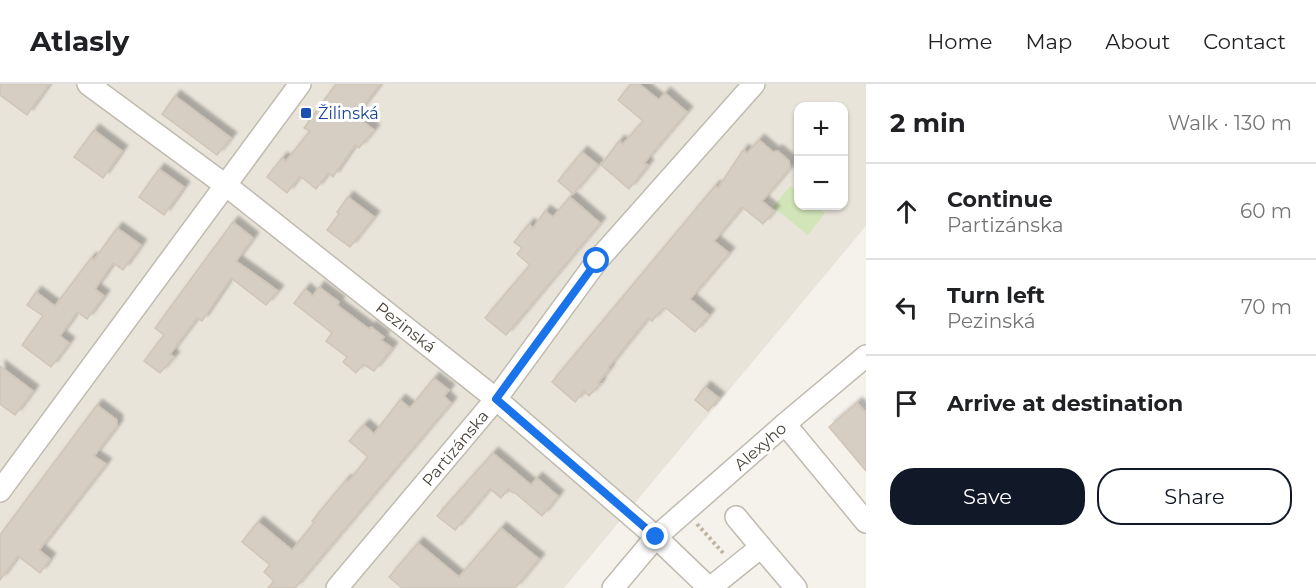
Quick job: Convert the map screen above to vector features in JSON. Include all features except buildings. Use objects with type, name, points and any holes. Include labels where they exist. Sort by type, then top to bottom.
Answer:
[{"type":"street","name":"Pezinská","points":[[88,84],[227,186],[496,399],[656,537],[709,588]]},
{"type":"street","points":[[0,491],[300,84]]},
{"type":"street","name":"Partizánska","points":[[337,588],[496,399],[597,261],[754,84]]},
{"type":"street","name":"Alexyho","points":[[613,588],[656,537],[784,424],[866,356]]},
{"type":"street","points":[[784,424],[866,522]]},
{"type":"street","points":[[736,517],[796,588]]},
{"type":"street","points":[[709,588],[761,547]]},
{"type":"shaded area","points":[[0,84],[866,84],[866,226],[564,588],[0,588]]},
{"type":"green space","points":[[790,186],[794,190],[794,210],[821,210],[825,213],[808,235],[773,207]]},
{"type":"place","name":"Žilinská","points":[[306,113]]},
{"type":"route","points":[[597,261],[496,399],[656,537]]}]
